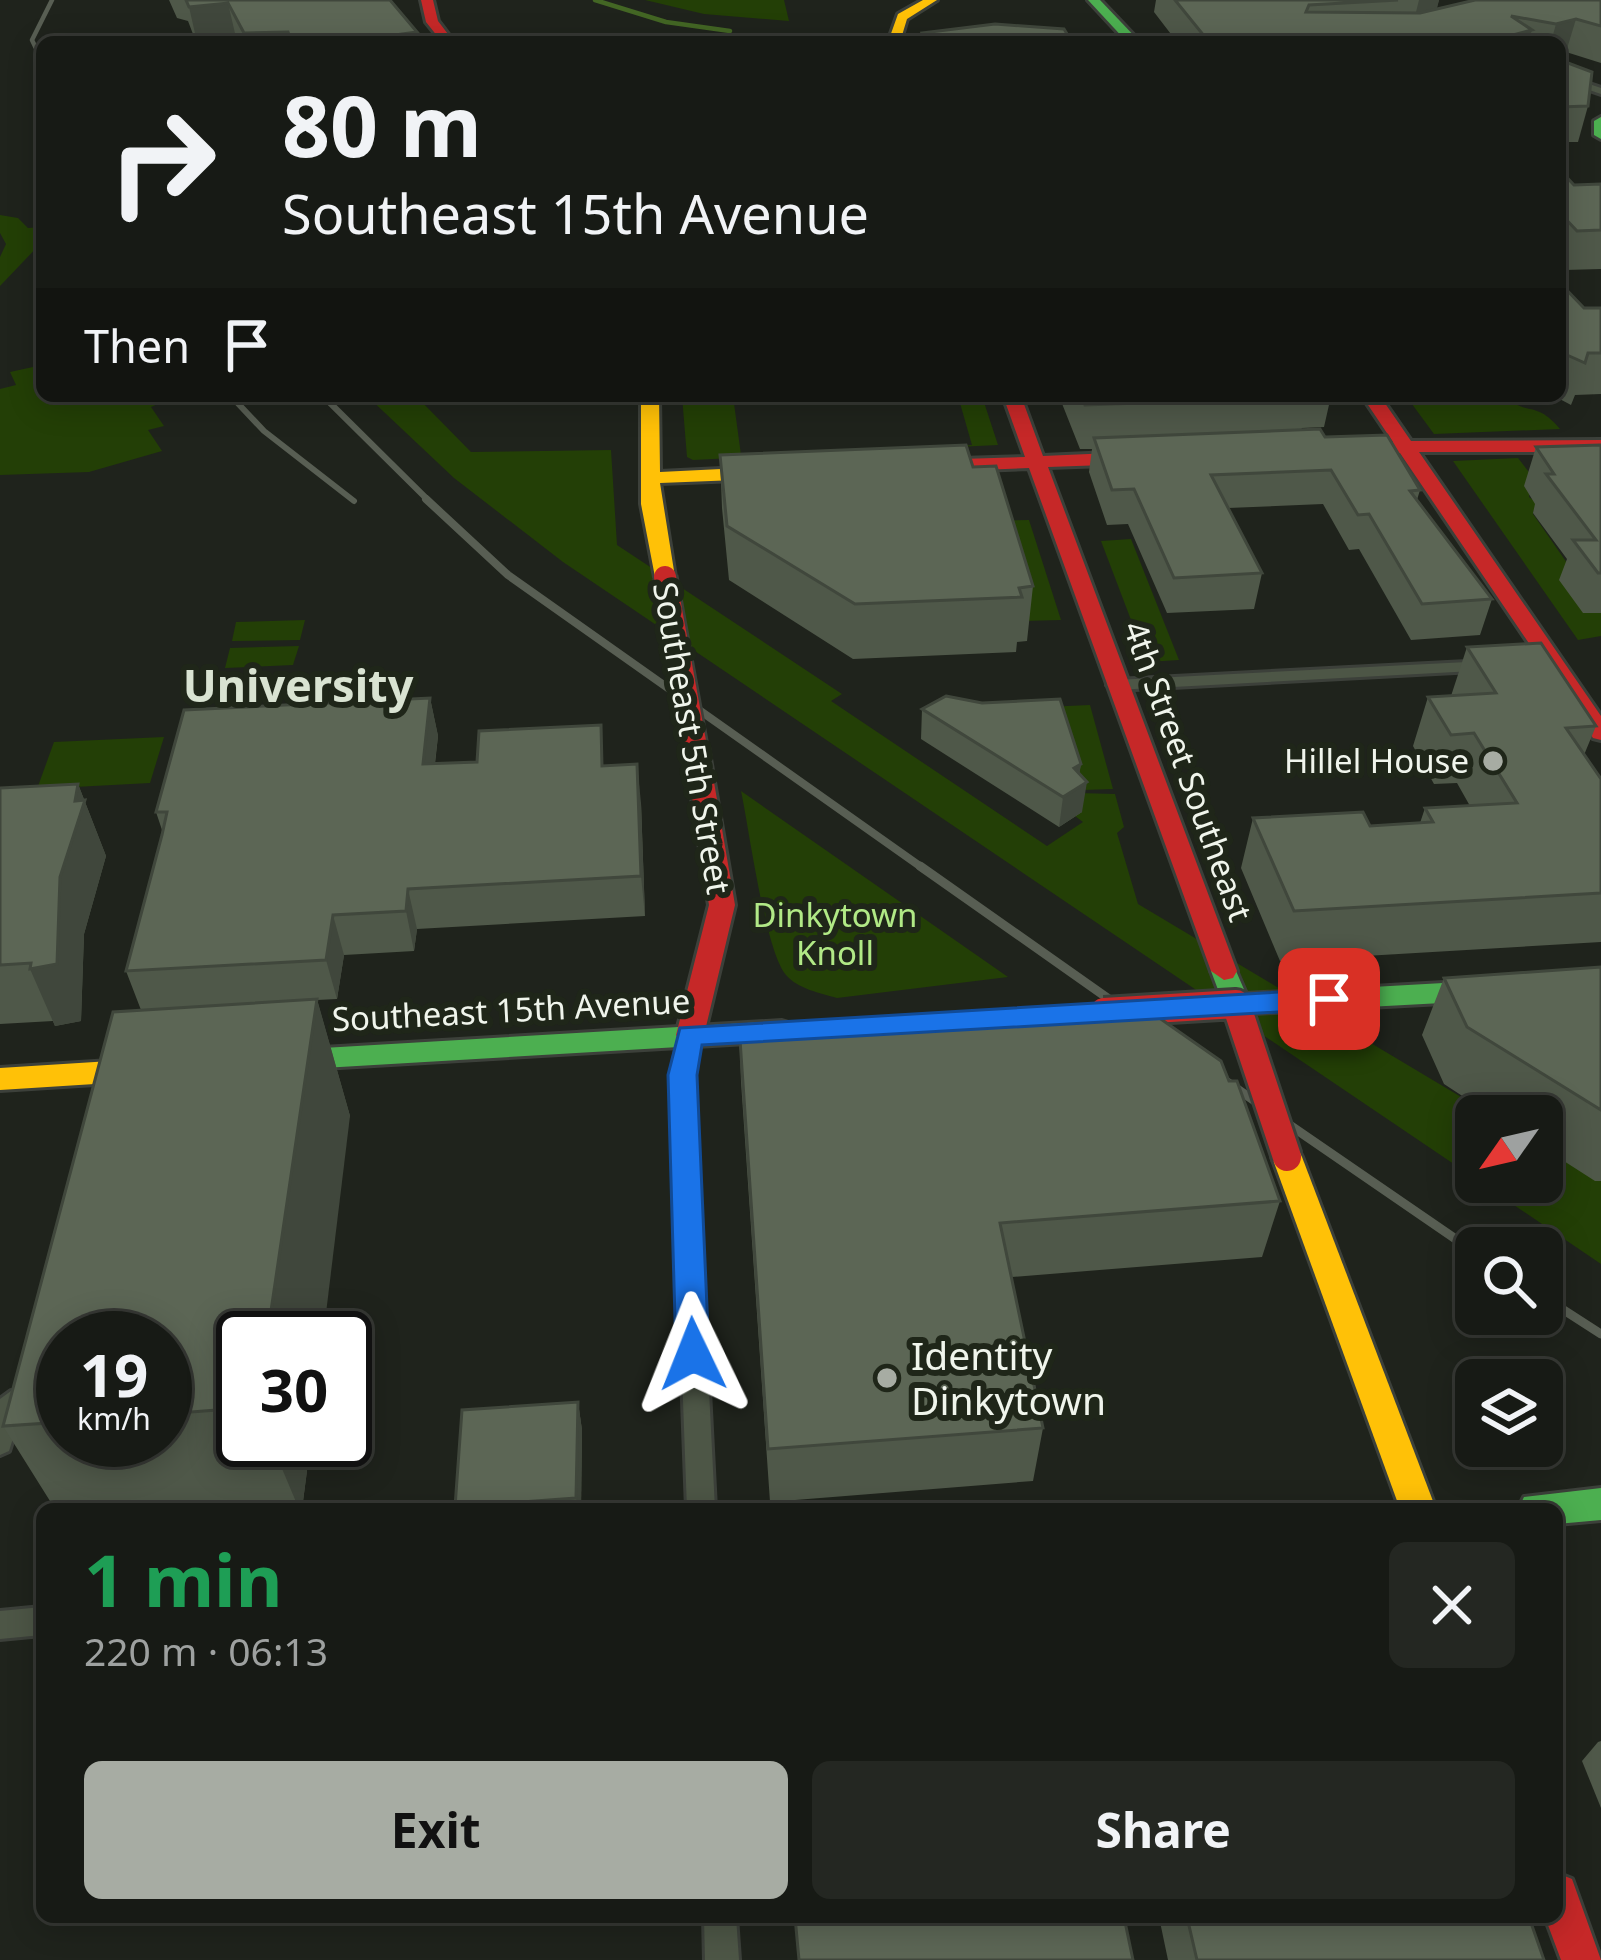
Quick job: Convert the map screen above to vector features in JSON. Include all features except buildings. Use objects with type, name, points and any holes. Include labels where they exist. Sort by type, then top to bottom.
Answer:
[{"type":"street","points":[[428,0],[432,22],[443,36]]},
{"type":"street","points":[[896,36],[902,17],[931,0]]},
{"type":"street","points":[[1094,0],[1130,36]]},
{"type":"street","points":[[1108,0],[1132,36]]},
{"type":"street","points":[[1566,79],[1601,91]]},
{"type":"street","points":[[1601,121],[1601,135]]},
{"type":"street","name":"Southeast 5th Street","points":[[650,402],[650,478],[722,905],[682,1075],[700,1503]]},
{"type":"street","name":"4th Street Southeast","points":[[1014,402],[1416,1503]]},
{"type":"street","points":[[1375,402],[1601,733]]},
{"type":"street","points":[[1335,449],[1519,442],[1601,446]]},
{"type":"street","points":[[894,468],[1155,457]]},
{"type":"street","points":[[650,478],[795,472]]},
{"type":"street","points":[[1525,664],[1554,662]]},
{"type":"street","points":[[1116,685],[1504,665]]},
{"type":"street","points":[[1084,1013],[1510,989]]},
{"type":"street","name":"Southeast 15th Avenue","points":[[270,1061],[809,1029]]},
{"type":"street","points":[[0,1078],[181,1067]]},
{"type":"street","points":[[94,1106],[104,1072]]},
{"type":"street","points":[[0,1443],[19,1375]]},
{"type":"street","points":[[1563,1507],[1601,1504]]},
{"type":"street","points":[[0,1625],[36,1622]]},
{"type":"street","points":[[1563,1910],[1582,1960]]},
{"type":"street","points":[[720,1923],[722,1960]]},
{"type":"green space","points":[[645,0],[784,0],[789,21],[704,14]]},
{"type":"green space","points":[[0,215],[36,227],[36,248],[0,286],[0,257],[6,244],[0,233]]},
{"type":"green space","points":[[36,366],[36,402],[163,402],[151,407],[164,426],[148,430],[162,451],[89,472],[0,475],[0,389],[16,385],[10,372]]},
{"type":"green space","points":[[373,402],[422,402],[471,452],[611,450],[617,545],[842,694],[831,701],[1047,846],[1083,822],[1075,816],[1081,812],[1077,793],[1115,794],[1124,827],[1117,833],[1138,904],[1458,1095],[1455,1165],[563,562],[454,478]]},
{"type":"green space","points":[[682,402],[734,402],[741,455],[972,445],[960,402],[984,402],[998,445],[693,460],[687,457]]},
{"type":"green space","points":[[1410,402],[1514,402],[1544,414],[1560,429],[1434,434]]},
{"type":"green space","points":[[1518,458],[1532,476],[1533,514],[1601,612],[1601,636],[1578,640],[1453,461]]},
{"type":"green space","points":[[1029,520],[1061,620],[1022,621],[992,521]]},
{"type":"green space","points":[[1131,539],[1179,660],[1147,662],[1101,541]]},
{"type":"green space","points":[[305,620],[300,640],[232,641],[236,622]]},
{"type":"green space","points":[[299,646],[293,665],[225,668],[230,648]]},
{"type":"green space","points":[[1090,705],[1113,789],[1083,790],[1022,708]]},
{"type":"green space","points":[[164,737],[150,783],[37,789],[54,742]]},
{"type":"green space","name":"Dinkytown Knoll","points":[[741,791],[1008,977],[837,998],[797,984],[786,975],[771,941]]},
{"type":"green space","points":[[1563,1159],[1601,1181],[1601,1264],[1563,1238],[1563,1227],[1546,1227],[1511,1203],[1563,1203]]},
{"type":"waterway","points":[[595,0],[666,22],[730,31]]},
{"type":"railway","points":[[36,48],[32,40],[52,0]]},
{"type":"railway","points":[[237,402],[264,431],[354,501]]},
{"type":"railway","points":[[329,402],[430,502]]},
{"type":"railway","points":[[426,499],[508,575],[924,869]]},
{"type":"railway","points":[[920,866],[1150,1028]]},
{"type":"railway","points":[[1214,1073],[1455,1239]]},
{"type":"railway","points":[[1563,1310],[1601,1334]]},
{"type":"traffic: fast","points":[[1094,0],[1128,36]]},
{"type":"traffic: fast","points":[[1601,121],[1601,135]]},
{"type":"traffic: fast","points":[[1224,971],[1236,1004],[1479,991]]},
{"type":"traffic: fast","points":[[289,1060],[782,1031]]},
{"type":"traffic: fast","points":[[1563,1507],[1601,1504]]},
{"type":"traffic: slow","points":[[896,36],[902,17],[931,0]]},
{"type":"traffic: slow","points":[[650,402],[651,504],[665,577]]},
{"type":"traffic: slow","points":[[650,478],[762,473]]},
{"type":"traffic: slow","points":[[0,1079],[142,1070]]},
{"type":"traffic: slow","points":[[1287,1157],[1416,1503]]},
{"type":"traffic: jam","points":[[427,0],[432,22],[443,36]]},
{"type":"traffic: jam","points":[[1014,402],[1224,971]]},
{"type":"traffic: jam","points":[[1375,402],[1601,733]]},
{"type":"traffic: jam","points":[[1353,449],[1519,443],[1601,446]]},
{"type":"traffic: jam","points":[[928,466],[1134,458]]},
{"type":"traffic: jam","points":[[665,577],[696,747]]},
{"type":"traffic: jam","points":[[690,1035],[722,905],[696,747]]},
{"type":"traffic: jam","points":[[1104,1012],[1236,1004],[1287,1157]]},
{"type":"traffic: jam","points":[[1563,1910],[1582,1960]]},
{"type":"place","name":"Hillel House","points":[[1493,761]]},
{"type":"place","name":"Identity Dinkytown","points":[[887,1378]]},
{"type":"district","name":"University","points":[[298,686]]},
{"type":"route","points":[[693,1354],[682,1075],[690,1035],[1329,999]]}]
